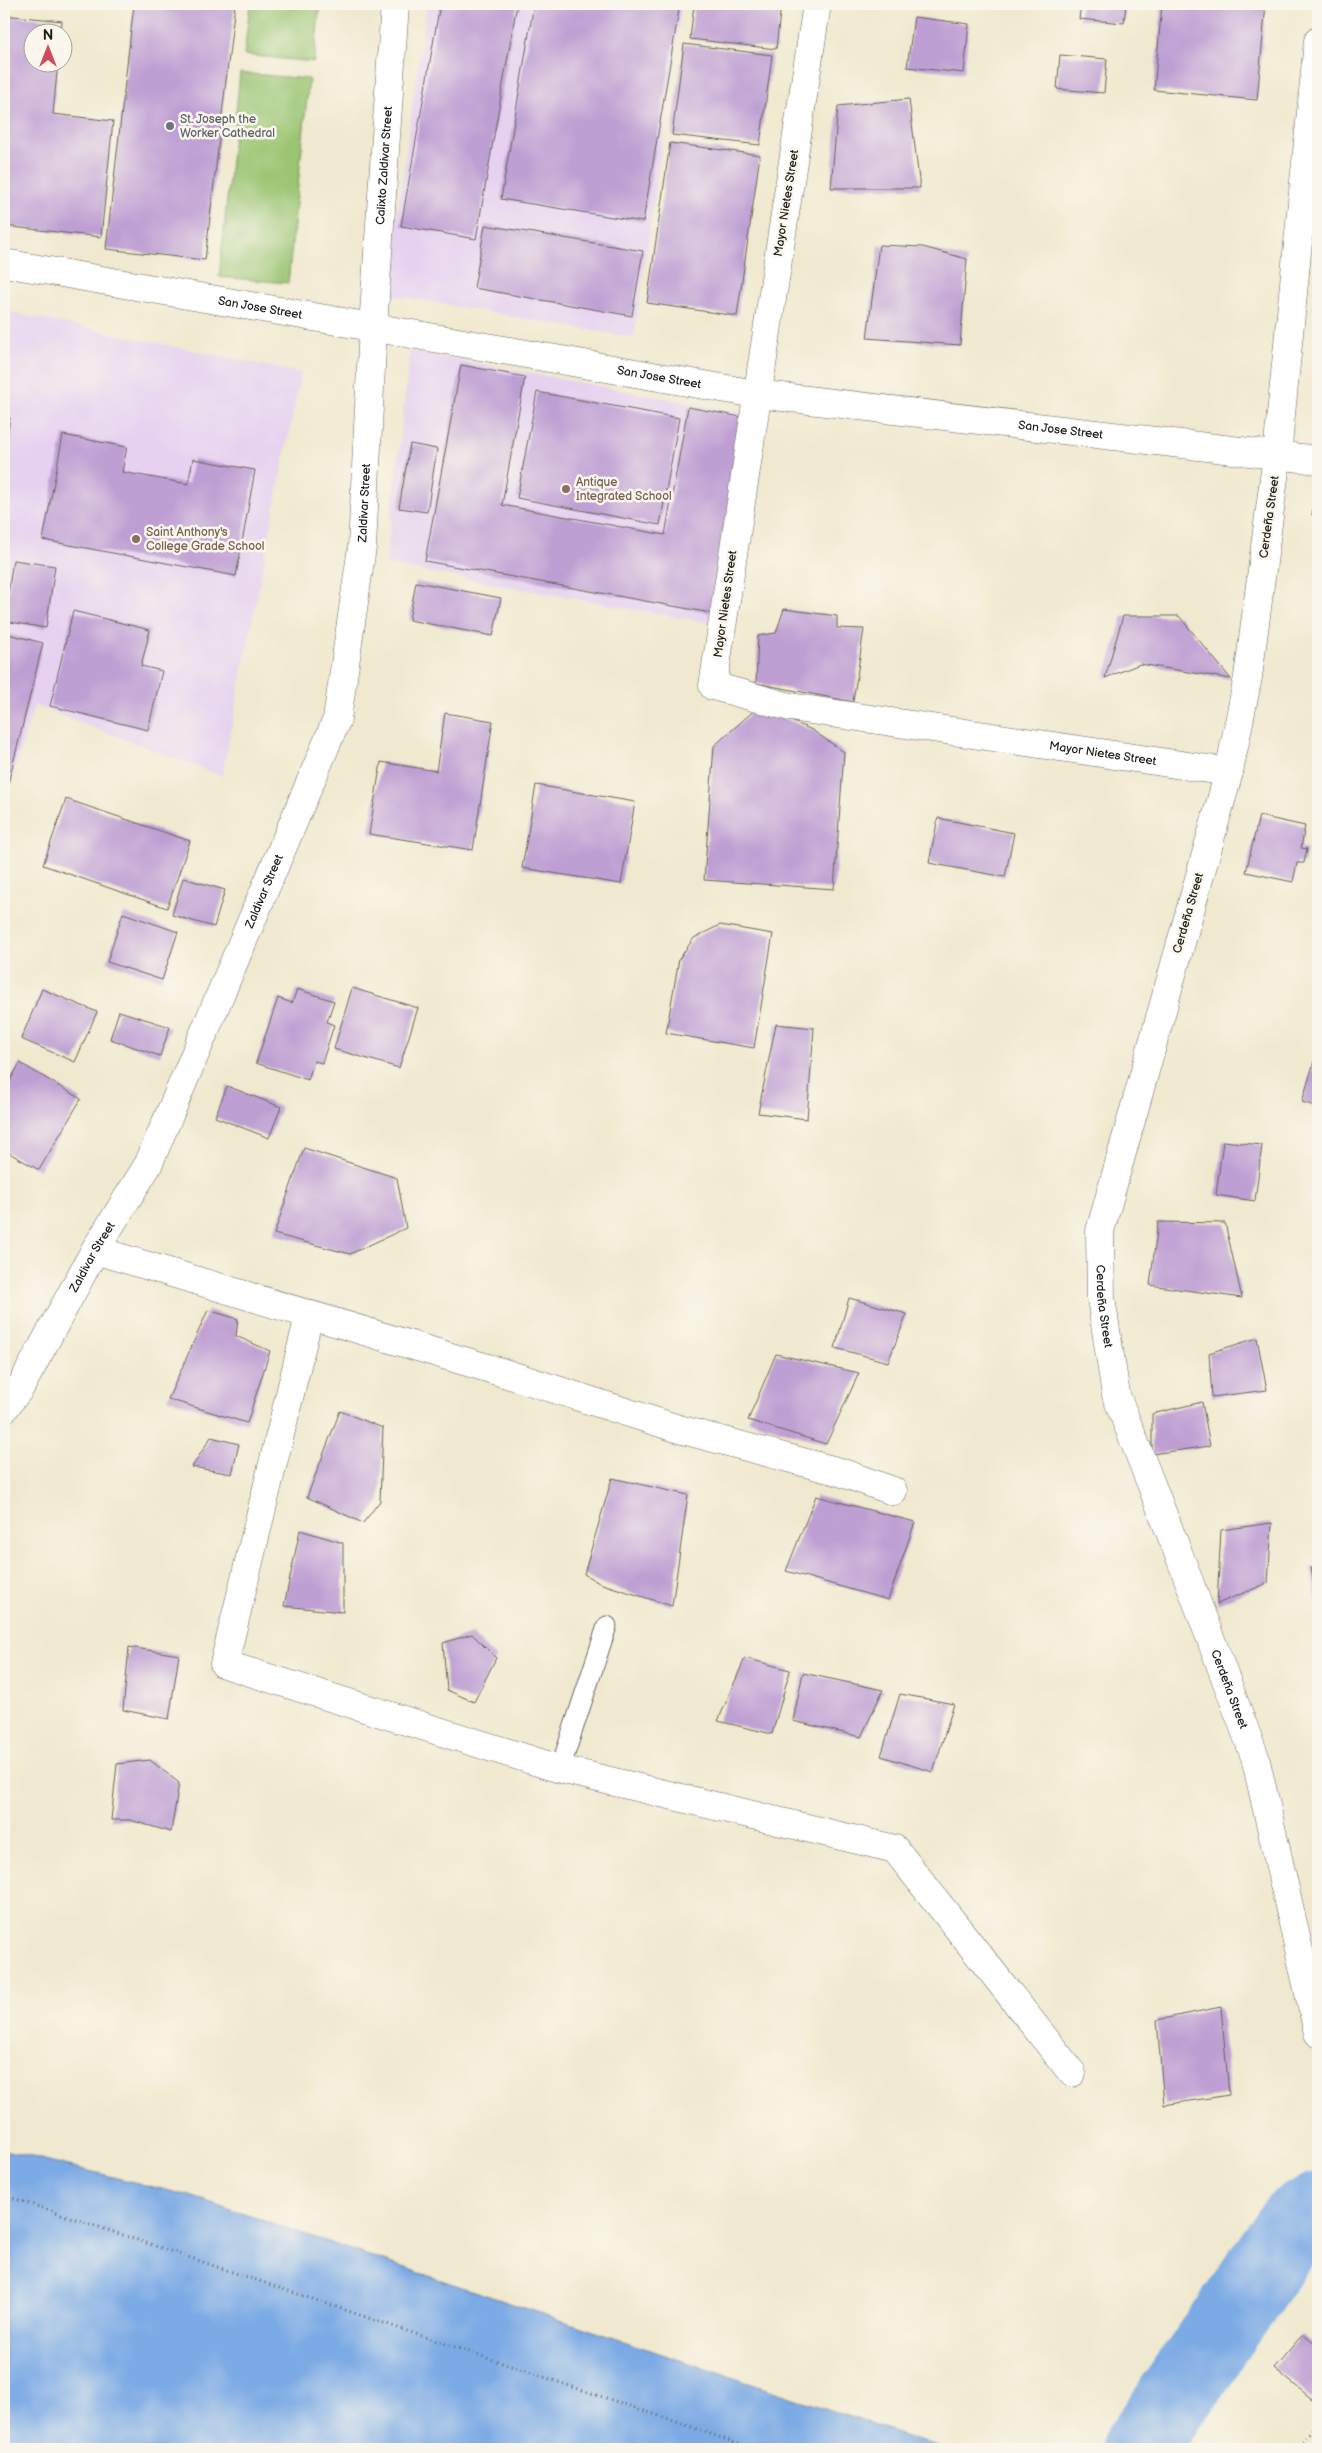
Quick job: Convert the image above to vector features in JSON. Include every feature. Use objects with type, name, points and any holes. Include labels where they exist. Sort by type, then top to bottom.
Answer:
[{"type":"street","name":"Calixto Zaldivar Street","points":[[373,327],[395,4]]},
{"type":"street","name":"Mayor Nietes Street","points":[[817,4],[756,394],[713,686],[790,707],[1229,772]]},
{"type":"street","name":"Cerdeña Street","points":[[1318,41],[1277,455],[1248,677],[1229,772],[1100,1231],[1101,1298],[1116,1395],[1181,1560],[1255,1757],[1318,2033]]},
{"type":"street","name":"San Jose Street","points":[[4,262],[756,394],[1318,460]]},
{"type":"street","name":"Zaldivar Street","points":[[4,1409],[20,1388],[94,1250],[148,1165],[336,719],[362,547],[373,327]]},
{"type":"street","points":[[94,1250],[309,1316],[504,1372],[678,1429],[840,1472],[892,1491]]},
{"type":"street","points":[[309,1316],[224,1664],[560,1769],[895,1848],[1072,2073]]},
{"type":"lane","points":[[560,1769],[607,1626]]},
{"type":"path","points":[[4,2195],[752,2449]]},
{"type":"path","points":[[1296,2449],[1318,2422]]},
{"type":"shaded area","points":[[427,4],[682,4],[634,338],[386,294]]},
{"type":"shaded area","name":"Saint Anthony's College Grade School","points":[[4,311],[301,373],[222,776],[34,705],[4,804]]},
{"type":"shaded area","name":"Antique Integrated School","points":[[410,351],[749,414],[715,624],[386,564]]},
{"type":"green space","points":[[250,4],[320,4],[314,62],[244,55]]},
{"type":"green space","points":[[240,73],[309,79],[288,283],[219,277]]},
{"type":"water","points":[[4,2150],[190,2196],[946,2449],[4,2449]]},
{"type":"building","name":"St. Joseph the Worker Cathedral","points":[[134,4],[235,4],[205,260],[106,249]]},
{"type":"building","points":[[440,4],[517,4],[476,239],[401,226]]},
{"type":"building","points":[[534,4],[639,4],[679,10],[643,222],[501,199]]},
{"type":"building","points":[[694,4],[781,4],[776,49],[690,39]]},
{"type":"building","points":[[1081,4],[1126,4],[1124,23],[1079,19]]},
{"type":"building","points":[[1162,4],[1266,4],[1257,100],[1154,90]]},
{"type":"building","points":[[4,15],[62,21],[22,22],[22,72],[57,72],[53,114],[113,121],[101,237],[4,226]]},
{"type":"building","points":[[914,17],[969,24],[964,73],[907,67]]},
{"type":"building","points":[[684,44],[772,55],[760,145],[672,135]]},
{"type":"building","points":[[1060,55],[1107,59],[1104,93],[1057,89]]},
{"type":"building","points":[[909,99],[920,188],[831,188],[838,106]]},
{"type":"building","points":[[670,143],[760,155],[737,316],[647,303]]},
{"type":"building","points":[[485,225],[643,251],[632,316],[474,288]]},
{"type":"building","points":[[879,245],[923,247],[967,259],[960,345],[867,338]]},
{"type":"building","points":[[461,365],[525,377],[502,505],[665,535],[688,407],[746,418],[711,613],[425,561]]},
{"type":"building","points":[[537,392],[679,418],[660,525],[517,498]]},
{"type":"building","points":[[4,417],[10,418],[5,450],[4,450]]},
{"type":"building","points":[[63,435],[127,447],[122,472],[188,484],[193,459],[255,470],[236,576],[43,540]]},
{"type":"building","points":[[410,444],[437,449],[427,512],[399,508]]},
{"type":"building","points":[[1316,486],[1318,486],[1318,515],[1312,515]]},
{"type":"building","points":[[13,560],[55,566],[46,628],[4,621]]},
{"type":"building","points":[[416,582],[501,598],[493,636],[409,620]]},
{"type":"building","points":[[784,609],[837,616],[837,628],[864,629],[853,702],[756,683],[758,636],[776,633]]},
{"type":"building","points":[[73,611],[150,630],[141,666],[162,671],[148,730],[50,706]]},
{"type":"building","points":[[1123,616],[1179,616],[1231,679],[1140,664],[1105,678]]},
{"type":"building","points":[[4,633],[43,643],[4,800]]},
{"type":"building","points":[[758,707],[812,730],[844,752],[834,889],[704,880],[714,746]]},
{"type":"building","points":[[445,713],[493,721],[473,850],[369,834],[381,762],[436,771]]},
{"type":"building","points":[[536,785],[635,802],[621,884],[522,868]]},
{"type":"building","points":[[66,799],[190,841],[167,908],[43,865]]},
{"type":"building","points":[[1259,816],[1305,826],[1301,848],[1307,849],[1304,863],[1297,863],[1293,882],[1246,872]]},
{"type":"building","points":[[938,818],[1014,833],[1005,877],[929,863]]},
{"type":"building","points":[[183,878],[225,890],[214,927],[172,915]]},
{"type":"building","points":[[123,913],[178,932],[162,980],[107,962]]},
{"type":"building","points":[[720,925],[773,934],[754,1048],[666,1033],[679,959],[694,938]]},
{"type":"building","points":[[352,988],[418,1008],[399,1068],[334,1049]]},
{"type":"building","points":[[42,989],[97,1012],[75,1062],[21,1039]]},
{"type":"building","points":[[297,989],[334,1001],[327,1022],[334,1025],[322,1063],[314,1061],[308,1080],[256,1063],[278,998],[292,1003]]},
{"type":"building","points":[[119,1011],[170,1027],[160,1056],[110,1039]]},
{"type":"building","points":[[776,1024],[814,1028],[807,1119],[758,1113]]},
{"type":"building","points":[[1318,1048],[1318,1107],[1302,1102]]},
{"type":"building","points":[[20,1063],[81,1099],[39,1170],[4,1150],[4,1091]]},
{"type":"building","points":[[227,1086],[281,1107],[269,1138],[215,1117]]},
{"type":"building","points":[[1223,1141],[1262,1145],[1255,1201],[1216,1195]]},
{"type":"building","points":[[304,1148],[397,1178],[406,1228],[350,1254],[274,1234]]},
{"type":"building","points":[[1158,1222],[1225,1223],[1242,1298],[1150,1285]]},
{"type":"building","points":[[849,1298],[907,1314],[888,1362],[835,1348]]},
{"type":"building","points":[[208,1310],[238,1319],[236,1336],[270,1351],[247,1423],[168,1399]]},
{"type":"building","points":[[1257,1338],[1267,1390],[1212,1397],[1209,1353]]},
{"type":"building","points":[[776,1354],[859,1373],[826,1444],[748,1420]]},
{"type":"building","points":[[1202,1402],[1210,1446],[1152,1454],[1152,1414]]},
{"type":"building","points":[[340,1411],[383,1428],[380,1501],[363,1523],[307,1497]]},
{"type":"building","points":[[211,1437],[239,1444],[232,1474],[192,1467]]},
{"type":"building","points":[[612,1478],[688,1495],[672,1606],[599,1583],[584,1574]]},
{"type":"building","points":[[816,1496],[915,1522],[888,1600],[786,1571]]},
{"type":"building","points":[[1272,1523],[1268,1583],[1217,1604],[1221,1530]]},
{"type":"building","points":[[300,1530],[343,1543],[343,1612],[284,1606]]},
{"type":"building","points":[[1318,1567],[1318,1602],[1317,1602],[1311,1568]]},
{"type":"building","points":[[472,1634],[496,1658],[474,1702],[447,1690],[443,1643]]},
{"type":"building","points":[[129,1647],[179,1655],[169,1719],[123,1710]]},
{"type":"building","points":[[745,1658],[790,1670],[772,1734],[718,1721]]},
{"type":"building","points":[[803,1673],[883,1690],[861,1737],[793,1721]]},
{"type":"building","points":[[900,1694],[954,1704],[933,1772],[881,1756]]},
{"type":"building","points":[[150,1760],[179,1783],[171,1832],[130,1820],[111,1820],[117,1764]]},
{"type":"building","points":[[1221,2007],[1229,2095],[1164,2105],[1157,2020]]},
{"type":"building","points":[[1303,2334],[1318,2347],[1318,2404],[1274,2368]]},
{"type":"waterway","points":[[1139,2449],[1295,2223],[1318,2209]]},
{"type":"place","name":"St. Joseph the Worker Cathedral","points":[[170,126]]},
{"type":"place","name":"Antique Integrated School","points":[[566,489]]},
{"type":"place","name":"Saint Anthony's College Grade School","points":[[136,539]]}]
